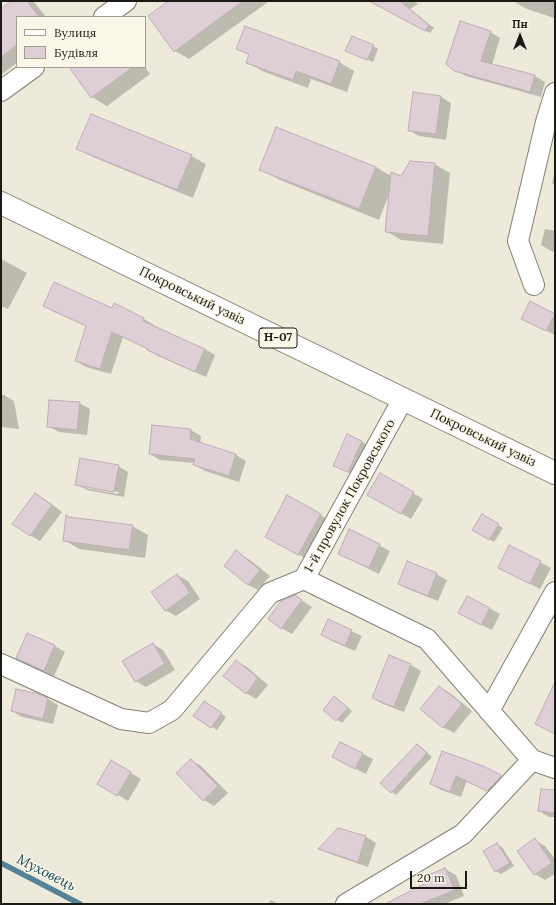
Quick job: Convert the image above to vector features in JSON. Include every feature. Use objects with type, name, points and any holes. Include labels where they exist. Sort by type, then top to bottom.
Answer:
[{"type":"main road","name":"Покровський узвіз","points":[[1,203],[555,473]]},
{"type":"street","points":[[105,16],[126,1]]},
{"type":"street","points":[[1,91],[33,68]]},
{"type":"street","points":[[534,286],[518,241],[546,122],[555,93]]},
{"type":"street","name":"1-й провулок Покровського","points":[[1,664],[121,719],[150,723],[172,710],[270,593],[304,579],[403,399]]},
{"type":"street","points":[[304,579],[427,639],[532,760],[555,768]]},
{"type":"street","points":[[489,711],[555,592]]},
{"type":"street","points":[[346,904],[463,834],[532,760]]},
{"type":"building","points":[[11,1],[27,1],[38,16],[16,16],[16,46],[1,57],[1,9]]},
{"type":"building","points":[[168,1],[243,1],[174,52],[148,16]]},
{"type":"building","points":[[369,1],[400,1],[429,25],[425,31]]},
{"type":"building","points":[[460,21],[491,31],[481,61],[535,75],[530,92],[454,71],[446,64]]},
{"type":"building","points":[[245,26],[340,61],[331,84],[296,71],[293,80],[246,63],[249,54],[236,49]]},
{"type":"building","points":[[352,36],[374,45],[367,60],[345,51]]},
{"type":"building","points":[[70,68],[132,68],[91,98]]},
{"type":"building","points":[[413,92],[441,96],[436,134],[408,131]]},
{"type":"building","points":[[91,114],[192,155],[177,190],[76,149]]},
{"type":"building","points":[[276,127],[376,167],[359,209],[259,170]]},
{"type":"building","points":[[410,161],[435,163],[428,236],[385,232],[391,172],[401,176]]},
{"type":"building","points":[[54,282],[112,308],[114,303],[144,318],[143,321],[205,349],[195,372],[112,332],[100,369],[75,361],[86,326],[43,306]]},
{"type":"building","points":[[530,301],[555,314],[546,331],[521,319]]},
{"type":"building","points":[[49,400],[80,402],[77,430],[47,427]]},
{"type":"building","points":[[152,425],[191,429],[190,439],[236,454],[229,476],[193,465],[195,459],[149,454]]},
{"type":"building","points":[[347,434],[362,441],[348,472],[333,466]]},
{"type":"building","points":[[80,458],[119,465],[114,492],[75,485]]},
{"type":"building","points":[[380,473],[414,492],[401,514],[367,495]]},
{"type":"building","points":[[35,493],[52,505],[30,536],[12,524]]},
{"type":"building","points":[[287,495],[321,514],[298,555],[265,537]]},
{"type":"building","points":[[482,514],[499,524],[489,540],[472,530]]},
{"type":"building","points":[[66,515],[69,517],[133,525],[129,550],[63,541]]},
{"type":"building","points":[[349,529],[380,544],[369,568],[338,554]]},
{"type":"building","points":[[509,545],[541,561],[530,584],[498,568]]},
{"type":"building","points":[[236,550],[260,570],[248,585],[224,566]]},
{"type":"building","points":[[407,561],[437,573],[428,596],[398,584]]},
{"type":"building","points":[[177,574],[190,593],[165,611],[151,592]]},
{"type":"building","points":[[295,595],[302,600],[281,629],[268,619],[281,601]]},
{"type":"building","points":[[467,596],[490,608],[481,625],[458,613]]},
{"type":"building","points":[[328,619],[352,630],[345,646],[321,635]]},
{"type":"building","points":[[27,633],[55,645],[44,671],[16,658]]},
{"type":"building","points":[[153,643],[165,664],[135,682],[122,661]]},
{"type":"building","points":[[389,655],[411,664],[394,707],[372,698]]},
{"type":"building","points":[[236,660],[258,678],[246,694],[223,676]]},
{"type":"building","points":[[555,682],[555,734],[535,724]]},
{"type":"building","points":[[439,686],[462,704],[443,728],[420,709]]},
{"type":"building","points":[[16,689],[39,694],[48,698],[43,719],[11,711]]},
{"type":"building","points":[[334,696],[348,708],[336,721],[323,710]]},
{"type":"building","points":[[204,701],[222,713],[211,728],[193,716]]},
{"type":"building","points":[[340,742],[363,753],[355,769],[332,757]]},
{"type":"building","points":[[417,744],[427,753],[391,793],[380,783]]},
{"type":"building","points":[[442,751],[483,766],[501,775],[487,791],[456,776],[450,792],[430,784]]},
{"type":"building","points":[[191,759],[218,786],[203,801],[176,773]]},
{"type":"building","points":[[111,760],[131,772],[117,796],[97,784]]},
{"type":"building","points":[[541,789],[555,790],[555,813],[538,811]]},
{"type":"building","points":[[338,828],[366,836],[358,862],[318,849]]},
{"type":"building","points":[[535,838],[552,863],[534,875],[517,851]]},
{"type":"building","points":[[497,843],[510,863],[495,872],[483,851]]},
{"type":"building","points":[[445,868],[455,890],[420,904],[385,904],[424,884],[421,878]]},
{"type":"waterway","name":"Муховець","points":[[1,863],[80,904]]}]
